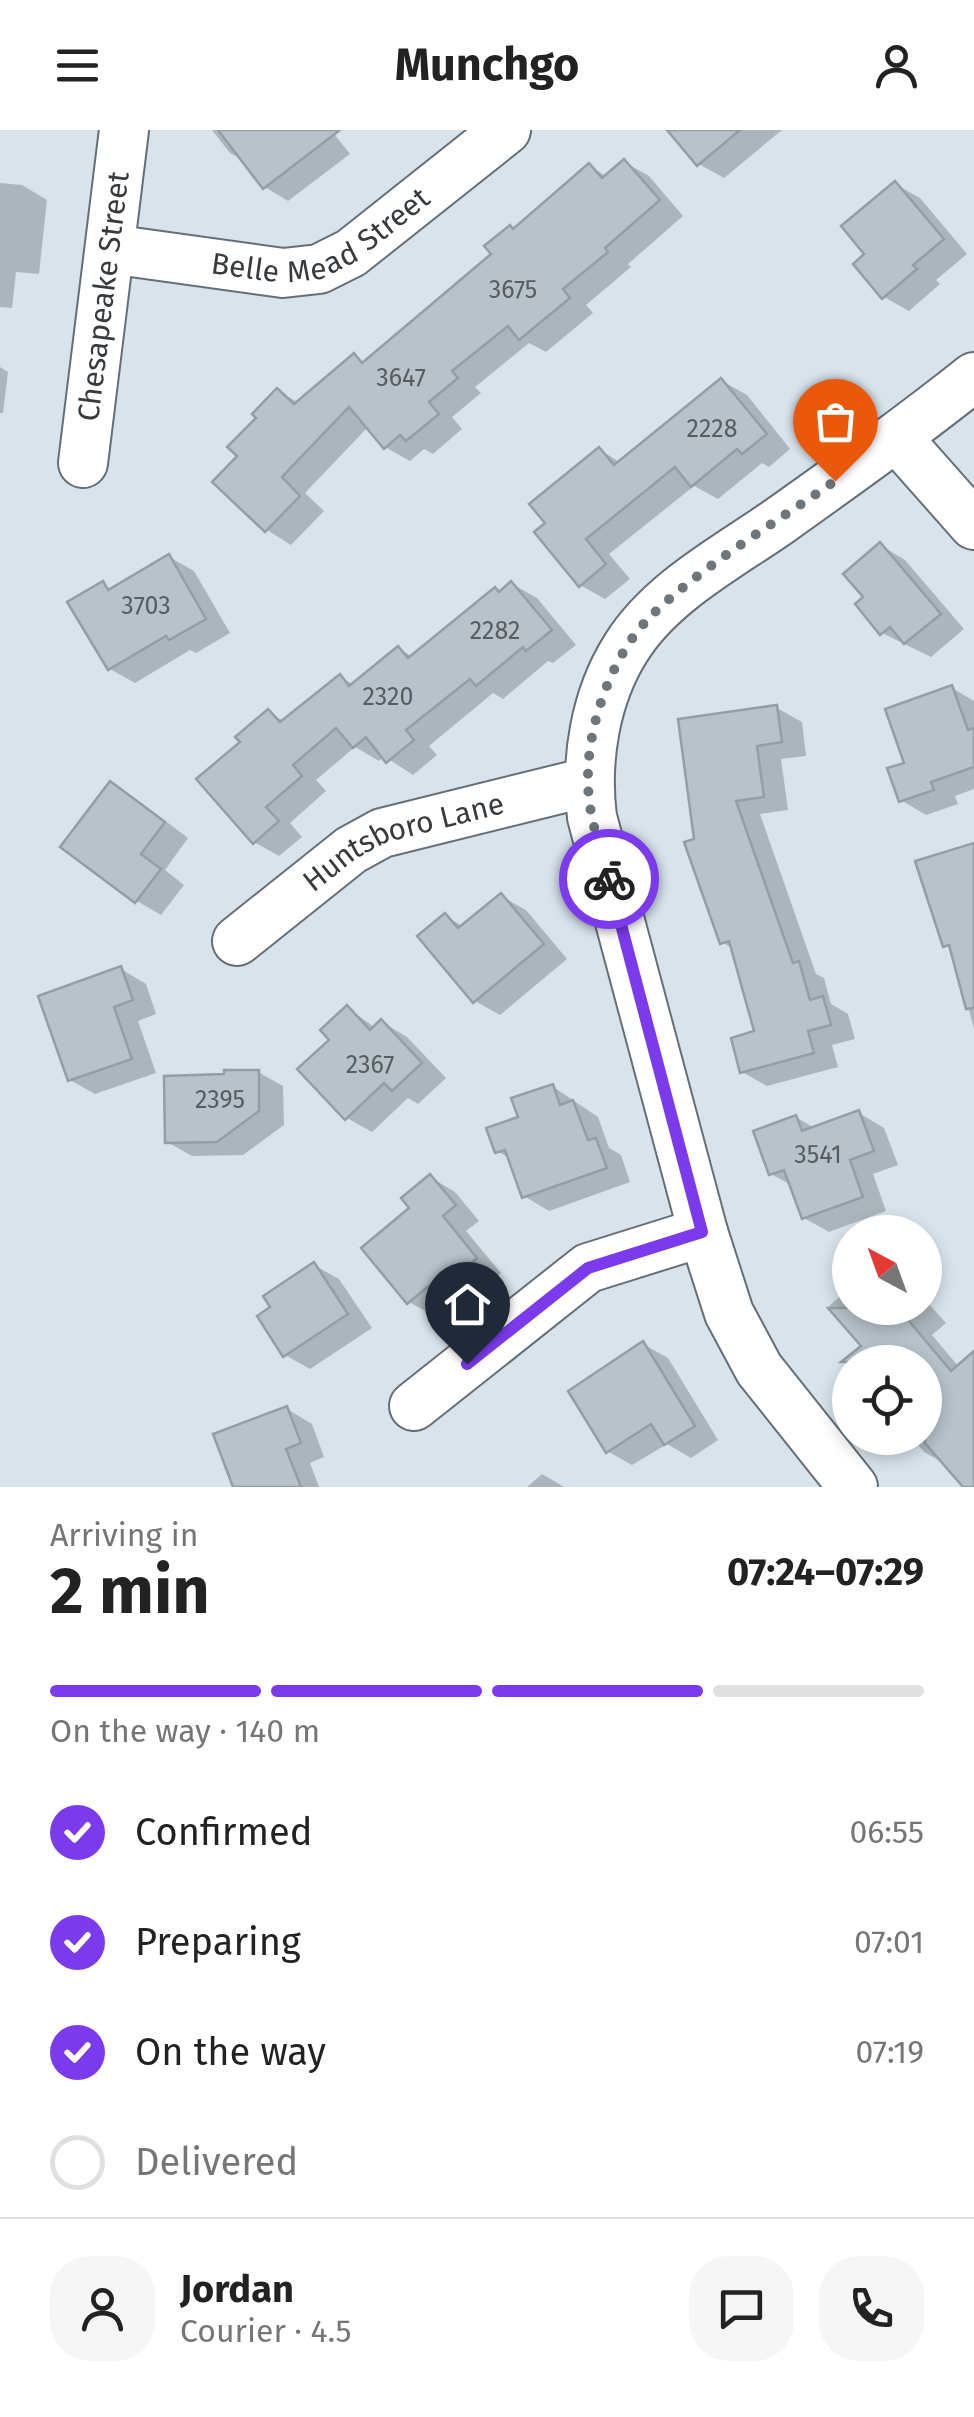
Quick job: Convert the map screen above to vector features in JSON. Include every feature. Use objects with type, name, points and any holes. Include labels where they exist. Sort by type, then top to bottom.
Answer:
[{"type":"street","name":"Chesapeake Street","points":[[83,463],[124,130]]},
{"type":"street","name":"Belle Mead Street","points":[[110,249],[282,272],[319,269],[351,252],[506,130]]},
{"type":"street","points":[[854,1487],[759,1370],[729,1313],[702,1232],[592,816],[588,782],[591,746],[625,648],[648,619],[682,589],[896,438],[974,377]]},
{"type":"street","points":[[896,438],[974,524]]},
{"type":"street","name":"Huntsboro Lane","points":[[237,941],[350,850],[382,833],[588,782]]},
{"type":"street","points":[[414,1406],[588,1268],[702,1232]]},
{"type":"building","points":[[218,130],[340,130],[263,189]]},
{"type":"building","points":[[667,130],[740,130],[697,166]]},
{"type":"building","points":[[624,159],[660,200],[605,248],[608,252],[563,289],[570,298],[519,340],[508,326],[452,371],[458,378],[429,402],[439,414],[406,441],[400,435],[384,449],[349,407],[282,477],[300,496],[265,532],[212,482],[237,456],[227,447],[256,418],[252,414],[277,388],[294,404],[354,353],[362,363],[491,254],[484,246],[510,225],[513,229],[589,163],[602,178]]},
{"type":"building","points":[[895,181],[944,239],[882,299],[853,264],[864,254],[841,226]]},
{"type":"building","points":[[721,378],[767,434],[742,454],[737,449],[691,487],[675,467],[586,539],[606,564],[579,587],[534,532],[545,523],[529,504],[599,447],[614,465]]},
{"type":"building","points":[[880,542],[941,614],[904,644],[890,627],[880,635],[855,604],[863,597],[843,574]]},
{"type":"building","points":[[169,554],[206,619],[169,640],[166,636],[108,670],[67,602],[103,581],[108,590]]},
{"type":"building","points":[[511,581],[552,630],[526,651],[523,647],[476,686],[470,679],[406,730],[414,740],[386,763],[366,737],[353,748],[336,728],[293,765],[302,776],[266,807],[279,821],[253,844],[196,779],[240,742],[235,737],[268,709],[280,722],[340,674],[349,686],[398,646],[408,658],[495,587],[499,592]]},
{"type":"building","points":[[952,685],[968,730],[974,728],[974,767],[931,782],[934,790],[899,802],[887,768],[904,763],[885,709]]},
{"type":"building","points":[[777,705],[782,742],[757,746],[764,797],[736,801],[793,963],[799,961],[810,1000],[823,996],[831,1025],[808,1031],[814,1053],[740,1073],[731,1038],[754,1031],[729,941],[720,944],[684,842],[694,839],[678,719]]},
{"type":"building","points":[[110,781],[165,822],[141,854],[161,869],[135,903],[60,847]]},
{"type":"building","points":[[974,843],[974,1008],[966,1009],[949,945],[943,947],[915,861]]},
{"type":"building","points":[[501,893],[544,944],[473,1003],[417,936],[445,913],[458,928]]},
{"type":"building","points":[[121,966],[133,1000],[114,1007],[132,1059],[68,1081],[38,996]]},
{"type":"building","points":[[347,1005],[370,1030],[381,1019],[422,1063],[392,1091],[384,1083],[345,1120],[297,1069],[329,1040],[320,1030]]},
{"type":"building","points":[[224,1070],[259,1070],[259,1111],[217,1142],[165,1143],[164,1076],[224,1074]]},
{"type":"building","points":[[553,1084],[560,1105],[573,1100],[588,1140],[596,1138],[607,1168],[522,1198],[505,1150],[495,1153],[486,1128],[518,1117],[511,1098]]},
{"type":"building","points":[[859,1110],[874,1151],[850,1160],[863,1197],[802,1219],[784,1170],[769,1175],[753,1131],[796,1115],[802,1131]]},
{"type":"building","points":[[430,1174],[456,1205],[443,1216],[477,1258],[449,1281],[443,1274],[407,1304],[361,1248],[409,1208],[401,1198]]},
{"type":"building","points":[[314,1262],[348,1314],[283,1357],[257,1316],[270,1307],[263,1296]]},
{"type":"building","points":[[843,1325],[912,1325],[929,1345],[860,1345]]},
{"type":"building","points":[[643,1341],[695,1426],[664,1445],[651,1424],[606,1453],[568,1391]]},
{"type":"building","points":[[974,1351],[974,1487],[963,1487],[935,1455],[942,1455],[942,1360],[951,1371]]},
{"type":"building","points":[[287,1406],[301,1443],[286,1449],[301,1487],[233,1487],[213,1434]]},
{"type":"way so far","points":[[609,879],[592,816],[588,782],[600,710],[625,648],[648,619],[682,589],[835,481]]},
{"type":"route","points":[[467,1364],[588,1268],[702,1232],[609,879]]}]
